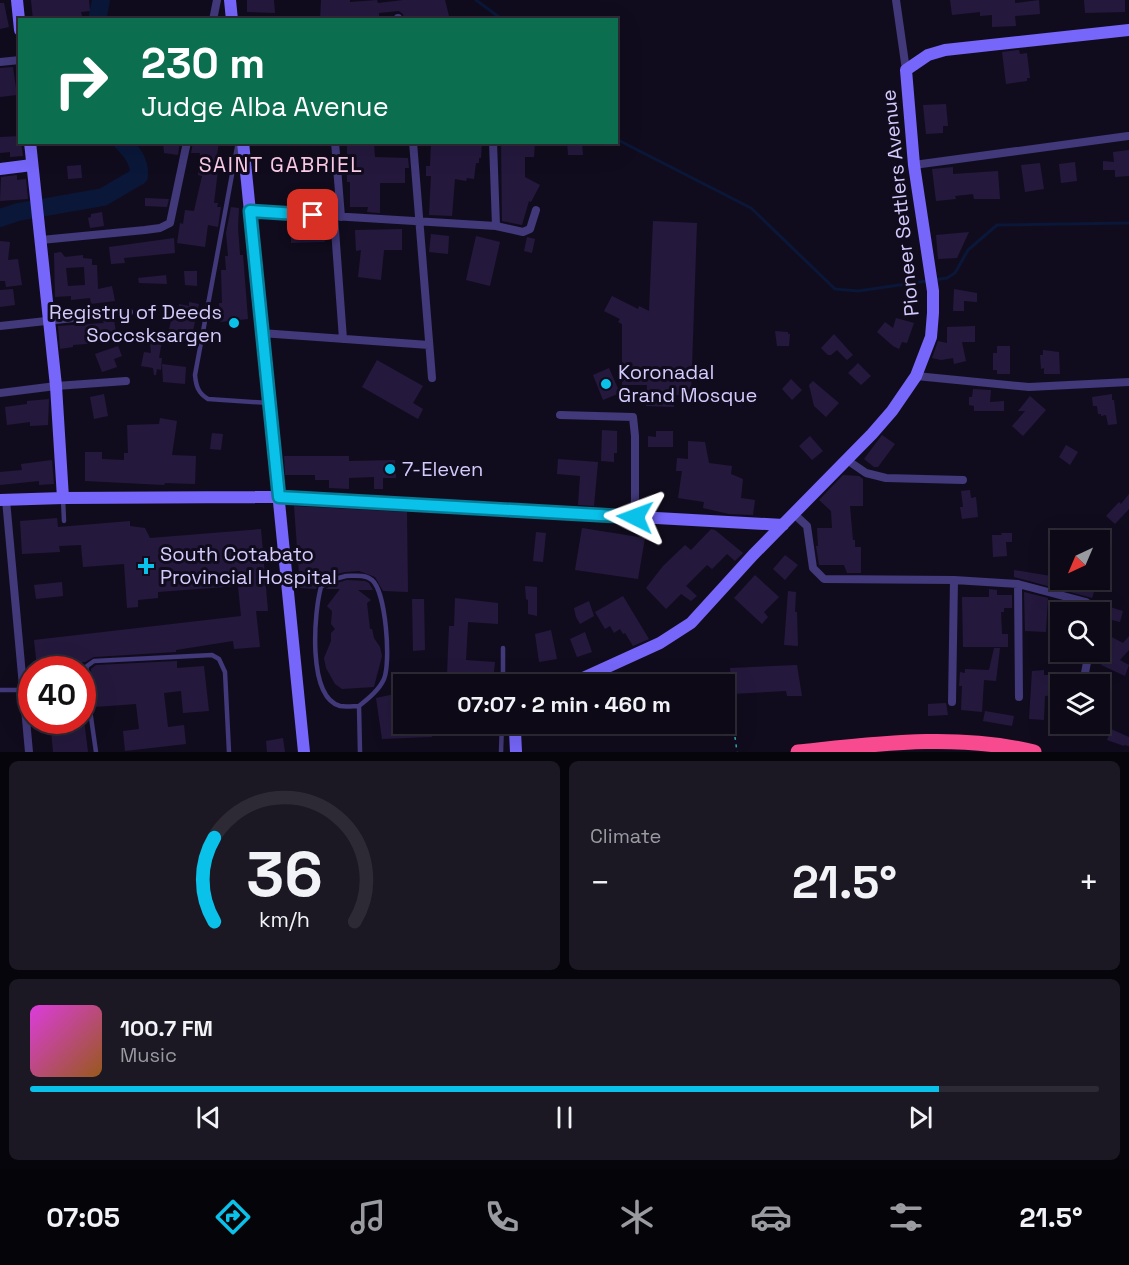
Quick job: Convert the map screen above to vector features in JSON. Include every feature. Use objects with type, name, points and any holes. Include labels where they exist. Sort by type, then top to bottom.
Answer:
[{"type":"highway","points":[[798,752],[934,741],[998,746],[1034,752]]},
{"type":"street","points":[[16,0],[18,18]]},
{"type":"street","points":[[214,18],[218,0]]},
{"type":"street","points":[[230,0],[232,18]]},
{"type":"street","points":[[896,0],[906,70]]},
{"type":"street","name":"Pioneer Settlers Avenue","points":[[591,674],[678,633],[691,623],[892,411],[916,376],[931,337],[933,291],[914,165],[906,70],[928,55],[945,50],[1129,30]]},
{"type":"street","points":[[0,62],[18,60]]},
{"type":"street","points":[[914,165],[1128,136]]},
{"type":"street","points":[[30,144],[56,386],[63,498]]},
{"type":"street","points":[[40,240],[145,230],[160,228],[170,223],[187,144]]},
{"type":"street","points":[[243,144],[304,752]]},
{"type":"street","points":[[335,144],[343,339]]},
{"type":"street","points":[[413,144],[432,378]]},
{"type":"street","points":[[493,144],[496,226]]},
{"type":"street","points":[[0,169],[32,165]]},
{"type":"street","points":[[250,211],[496,226],[523,232],[530,229],[536,210]]},
{"type":"street","points":[[0,326],[129,312]]},
{"type":"street","points":[[261,333],[429,345]]},
{"type":"street","points":[[916,376],[1029,387],[1129,382]]},
{"type":"street","points":[[0,393],[126,381]]},
{"type":"street","points":[[560,415],[633,417],[635,517]]},
{"type":"street","points":[[847,460],[872,476],[963,480]]},
{"type":"street","points":[[20,656],[3,500],[279,497],[783,525]]},
{"type":"street","points":[[794,514],[807,526],[813,568],[824,579],[954,580],[1018,584],[1086,602]]},
{"type":"street","points":[[952,702],[954,580]]},
{"type":"street","points":[[1018,584],[1019,698]]},
{"type":"street","points":[[28,734],[29,752]]},
{"type":"street","points":[[515,734],[516,752]]},
{"type":"lane","points":[[238,144],[195,375],[196,387],[208,399],[269,403]]},
{"type":"lane","points":[[63,498],[64,520]]},
{"type":"lane","points":[[359,706],[340,706],[331,700],[320,677],[315,647],[316,611],[321,587],[331,580],[346,576],[366,576],[373,581],[380,596],[384,614],[386,672],[379,688],[359,706],[360,752]]},
{"type":"lane","points":[[503,648],[503,674]]},
{"type":"lane","points":[[96,752],[85,675],[90,663],[212,656],[219,659],[225,672],[229,752]]},
{"type":"lane","points":[[0,690],[18,690]]},
{"type":"lane","points":[[501,752],[502,734]]},
{"type":"path","points":[[735,737],[737,752]]},
{"type":"building","points":[[31,0],[89,0],[90,11],[81,12],[82,18],[33,18]]},
{"type":"building","points":[[247,0],[274,0],[275,13],[247,12]]},
{"type":"building","points":[[321,0],[350,0],[350,2],[377,0],[378,3],[403,0],[445,0],[450,18],[404,18],[399,11],[379,13],[379,18],[320,18]]},
{"type":"building","points":[[950,0],[1015,0],[1015,3],[1039,0],[1040,14],[1015,16],[1016,26],[992,27],[992,15],[980,16],[980,12],[952,15]]},
{"type":"building","points":[[1084,0],[1125,0],[1125,12],[1085,13]]},
{"type":"building","points":[[0,3],[4,3],[9,27],[0,29]]},
{"type":"building","points":[[1019,50],[1020,54],[1027,53],[1030,78],[1027,78],[1027,81],[1006,84],[1002,52]]},
{"type":"building","points":[[13,67],[17,95],[0,97],[0,68]]},
{"type":"building","points":[[946,104],[948,126],[943,126],[943,133],[926,134],[923,105]]},
{"type":"building","points":[[18,136],[18,144],[21,144],[23,156],[10,157],[10,152],[0,153],[0,137]]},
{"type":"building","points":[[163,144],[180,144],[178,155],[164,153]]},
{"type":"building","points":[[193,144],[219,144],[214,203],[218,203],[217,207],[221,207],[218,227],[208,225],[205,247],[177,243],[185,210],[194,211],[202,176],[198,175],[200,153],[191,153]]},
{"type":"building","points":[[347,144],[374,144],[375,157],[408,158],[409,168],[405,168],[405,183],[380,183],[380,213],[367,212],[368,207],[350,207],[350,182],[347,182]]},
{"type":"building","points":[[431,144],[482,144],[481,158],[479,158],[479,163],[476,163],[474,179],[467,178],[466,181],[455,179],[452,216],[429,215],[431,176],[426,176],[426,166],[430,166]]},
{"type":"building","points":[[501,144],[535,144],[534,157],[525,157],[525,177],[540,185],[531,202],[529,201],[522,225],[502,221]]},
{"type":"building","points":[[567,144],[582,144],[583,155],[568,155]]},
{"type":"building","points":[[1129,150],[1129,176],[1115,177],[1115,170],[1103,170],[1103,161],[1114,162],[1113,152]]},
{"type":"building","points":[[1075,162],[1077,181],[1061,183],[1059,164]]},
{"type":"building","points":[[1040,163],[1044,189],[1025,192],[1021,165]]},
{"type":"building","points":[[81,165],[82,178],[68,179],[67,166]]},
{"type":"building","points":[[953,167],[953,174],[998,171],[1000,199],[974,199],[973,194],[936,201],[932,169]]},
{"type":"building","points":[[17,175],[17,180],[26,179],[28,199],[0,201],[1,177]]},
{"type":"building","points":[[145,198],[169,199],[167,207],[145,206]]},
{"type":"building","points":[[231,207],[239,208],[240,255],[243,255],[248,319],[220,322],[221,270],[226,270],[225,256],[228,256],[226,233]]},
{"type":"building","points":[[102,212],[104,226],[90,228],[88,218],[91,214]]},
{"type":"building","points":[[653,221],[697,223],[691,395],[674,395],[674,407],[646,406],[647,385],[622,385],[622,324],[618,322],[620,319],[604,311],[612,296],[638,309],[639,306],[649,311]]},
{"type":"building","points":[[324,224],[325,242],[291,243],[291,225]]},
{"type":"building","points":[[402,229],[402,250],[384,250],[381,280],[358,277],[361,250],[356,251],[355,230]]},
{"type":"building","points":[[969,232],[957,258],[938,259],[936,235]]},
{"type":"building","points":[[431,234],[449,236],[448,254],[429,252]]},
{"type":"building","points":[[476,236],[500,242],[490,286],[466,280]]},
{"type":"building","points":[[527,237],[535,239],[532,253],[524,251]]},
{"type":"building","points":[[174,238],[175,253],[124,258],[125,263],[111,264],[109,247]]},
{"type":"building","points":[[0,241],[10,242],[8,260],[18,259],[22,285],[6,287],[5,281],[0,281]]},
{"type":"building","points":[[61,252],[65,257],[83,255],[83,258],[92,259],[92,265],[97,265],[98,289],[112,286],[115,301],[91,304],[90,298],[71,300],[71,296],[55,297],[54,253]],"holes":[[[84,267],[85,285],[68,286],[66,268]]]},
{"type":"building","points":[[184,271],[197,271],[197,286],[185,285]]},
{"type":"building","points":[[166,275],[167,284],[139,283],[138,278]]},
{"type":"building","points":[[13,289],[15,305],[0,307],[0,290]]},
{"type":"building","points":[[954,289],[977,293],[977,302],[964,301],[964,311],[953,311]]},
{"type":"building","points":[[189,302],[199,304],[192,335],[169,329],[172,317],[175,318],[176,314],[178,315],[179,304],[189,306]]},
{"type":"building","points":[[896,318],[914,323],[907,343],[902,342],[899,349],[877,332],[885,322],[893,328]]},
{"type":"building","points":[[114,320],[116,332],[97,334],[98,343],[73,345],[73,347],[60,349],[58,326],[104,323],[103,321]]},
{"type":"building","points":[[975,326],[975,342],[962,342],[966,361],[954,364],[953,358],[941,360],[932,358],[938,341],[947,343],[947,327]]},
{"type":"building","points":[[164,329],[166,341],[162,341],[159,358],[162,358],[161,370],[157,369],[154,375],[153,368],[141,366],[144,352],[151,353],[149,334]]},
{"type":"building","points":[[775,331],[790,334],[789,346],[777,346]]},
{"type":"building","points":[[834,334],[853,355],[847,360],[837,350],[828,355],[821,348]]},
{"type":"building","points":[[118,346],[122,356],[114,359],[117,367],[102,372],[95,354]]},
{"type":"building","points":[[997,346],[1010,346],[1010,374],[997,374],[997,370],[993,370],[993,353],[997,353]]},
{"type":"building","points":[[1043,350],[1059,352],[1060,374],[1044,374],[1044,368],[1041,369],[1040,355],[1043,355]]},
{"type":"building","points":[[377,360],[423,386],[413,403],[423,409],[418,419],[362,387]]},
{"type":"building","points":[[858,363],[871,376],[861,385],[848,373]]},
{"type":"building","points":[[162,364],[186,367],[185,384],[163,382]]},
{"type":"building","name":"Koronadal Grand Mosque","points":[[609,368],[620,393],[603,400],[593,375]]},
{"type":"building","points":[[791,379],[802,390],[792,400],[782,389]]},
{"type":"building","points":[[813,381],[839,403],[826,417],[814,406],[809,385]]},
{"type":"building","points":[[973,389],[991,390],[990,402],[1004,401],[1004,411],[974,411],[974,406],[969,405],[969,397],[972,397]]},
{"type":"building","points":[[104,394],[108,416],[94,419],[90,397]]},
{"type":"building","points":[[1112,394],[1117,424],[1108,425],[1106,415],[1098,414],[1097,406],[1093,406],[1092,397]]},
{"type":"building","points":[[1030,396],[1046,410],[1023,436],[1012,426],[1025,411],[1018,411]]},
{"type":"building","points":[[49,399],[48,425],[30,426],[30,422],[7,425],[5,407],[27,404],[27,401]]},
{"type":"building","points":[[160,418],[177,421],[172,455],[196,456],[195,484],[165,483],[164,485],[85,481],[85,452],[102,452],[102,459],[124,460],[124,453],[128,453],[127,425],[159,424]]},
{"type":"building","points":[[602,430],[617,431],[617,453],[614,453],[614,462],[601,461]]},
{"type":"building","points":[[656,431],[673,431],[673,447],[648,447],[648,436],[656,437]]},
{"type":"building","points":[[212,433],[223,434],[221,450],[210,449]]},
{"type":"building","points":[[882,435],[895,444],[878,467],[874,467],[864,459]]},
{"type":"building","points":[[810,436],[823,451],[812,460],[799,446]]},
{"type":"building","points":[[688,441],[705,442],[709,463],[732,466],[731,474],[743,479],[741,498],[755,500],[753,515],[729,514],[703,508],[704,502],[678,498],[682,471],[676,471],[677,458],[688,459]]},
{"type":"building","points":[[1066,445],[1078,452],[1070,465],[1059,457]]},
{"type":"building","points":[[284,456],[349,456],[349,461],[395,460],[396,478],[383,478],[383,489],[374,489],[374,477],[349,478],[349,489],[329,488],[329,480],[315,480],[315,475],[285,475]]},
{"type":"building","points":[[558,459],[598,462],[594,506],[578,505],[580,476],[557,474]]},
{"type":"building","points":[[52,460],[54,484],[39,485],[39,481],[0,485],[0,472],[22,470],[21,464]]},
{"type":"building","points":[[843,475],[859,476],[863,479],[863,506],[850,506],[853,540],[855,540],[855,547],[861,547],[861,573],[847,573],[844,565],[819,565],[816,546],[818,546],[817,528],[832,528],[831,511],[819,500]]},
{"type":"building","points":[[970,490],[971,498],[976,497],[978,517],[962,519],[961,491]]},
{"type":"building","points":[[1129,494],[1129,509],[1115,524],[1106,516]]},
{"type":"building","points":[[294,506],[407,512],[408,592],[383,591],[375,577],[359,571],[329,576],[318,583],[316,589],[300,588]]},
{"type":"building","points":[[57,518],[58,527],[130,521],[130,526],[145,528],[150,538],[261,529],[268,611],[256,611],[260,647],[234,649],[233,641],[176,650],[176,652],[96,657],[36,656],[34,640],[241,616],[238,586],[158,592],[158,598],[138,600],[138,607],[127,608],[124,564],[83,567],[81,545],[59,546],[60,552],[22,554],[20,521]]},
{"type":"building","points":[[582,528],[645,538],[638,579],[575,570]]},
{"type":"building","points":[[711,529],[743,553],[735,561],[727,554],[712,569],[707,565],[686,586],[697,596],[691,601],[681,594],[666,609],[646,588],[663,566],[685,545],[691,550]]},
{"type":"building","points":[[536,532],[546,533],[543,562],[533,561]]},
{"type":"building","points":[[1001,533],[1012,533],[1012,542],[1006,542],[1007,556],[993,557],[992,535],[1002,535]]},
{"type":"building","points":[[785,555],[798,565],[785,580],[773,569]]},
{"type":"building","points":[[1014,570],[1050,576],[1050,587],[1014,577]]},
{"type":"building","points":[[755,575],[779,597],[764,612],[768,617],[762,624],[734,598]]},
{"type":"building","points":[[347,580],[365,581],[373,590],[358,590],[371,600],[367,603],[370,629],[380,647],[382,656],[374,687],[342,689],[335,684],[326,668],[324,658],[331,641],[331,633],[335,629],[331,624],[332,611],[327,606],[340,589],[326,589],[333,584]]},
{"type":"building","points":[[62,582],[63,596],[36,599],[34,585]]},
{"type":"building","points":[[525,586],[537,587],[537,616],[528,614]]},
{"type":"building","points":[[989,589],[997,590],[997,595],[1012,595],[1012,608],[1004,608],[1004,612],[1001,612],[1002,634],[1008,634],[1008,647],[963,647],[962,597],[989,597]]},
{"type":"building","points":[[1062,590],[1088,590],[1094,592],[1092,598]]},
{"type":"building","points":[[788,591],[796,592],[798,646],[784,645]]},
{"type":"building","points":[[1024,592],[1048,598],[1046,632],[1025,631]]},
{"type":"building","points":[[623,596],[649,639],[633,646],[620,629],[614,633],[610,626],[605,629],[595,612]]},
{"type":"building","points":[[455,598],[498,603],[498,624],[468,622],[466,660],[495,662],[494,674],[447,674],[449,626],[454,626]]},
{"type":"building","points":[[412,599],[424,599],[425,650],[413,651]]},
{"type":"building","points":[[589,601],[594,616],[580,624],[574,608]]},
{"type":"building","points":[[1110,607],[1123,611],[1120,622],[1110,620]]},
{"type":"building","points":[[551,630],[557,659],[539,662],[535,634]]},
{"type":"building","points":[[585,632],[592,652],[577,657],[570,639]]},
{"type":"building","points":[[1110,636],[1123,643],[1129,636],[1129,650],[1120,660],[1129,665],[1125,676],[1101,665],[1102,662],[1110,662]]},
{"type":"building","points":[[994,648],[1000,648],[996,681],[984,680],[982,712],[961,710],[960,672],[965,673],[965,669],[989,670]]},
{"type":"building","points":[[177,661],[177,668],[204,666],[209,711],[183,713],[181,691],[164,693],[168,727],[184,725],[186,744],[125,751],[123,731],[139,729],[136,704],[96,707],[96,665]]},
{"type":"building","points":[[797,665],[802,696],[787,696],[786,691],[735,694],[735,674],[730,674],[730,668]]},
{"type":"building","points":[[1044,670],[1044,675],[1050,675],[1050,696],[1045,696],[1044,720],[1029,719],[1032,671]]},
{"type":"building","points":[[393,694],[393,734],[432,734],[432,737],[382,739],[376,698]]},
{"type":"building","points":[[946,703],[948,715],[928,716],[928,704]]},
{"type":"building","points":[[985,711],[1014,716],[1012,726],[983,721]]},
{"type":"building","points":[[1111,729],[1129,737],[1129,746],[1107,740]]},
{"type":"building","points":[[51,734],[86,734],[88,752],[53,752]]},
{"type":"building","points":[[283,738],[285,752],[267,752],[266,741]]},
{"type":"waterway","points":[[97,18],[101,0]]},
{"type":"waterway","points":[[476,0],[500,18]]},
{"type":"waterway","points":[[618,140],[751,208],[835,289],[858,291],[927,281]]},
{"type":"waterway","points":[[0,218],[18,212],[103,197],[139,176],[135,157],[124,144]]},
{"type":"waterway","points":[[933,280],[947,278],[955,273],[968,250],[997,225],[1129,223]]},
{"type":"place","name":"Registry of Deeds Soccsksargen","points":[[234,323]]},
{"type":"place","name":"Koronadal Grand Mosque","points":[[606,384]]},
{"type":"place","name":"7-Eleven","points":[[390,469]]},
{"type":"place","name":"South Cotabato Provincial Hospital","points":[[146,566]]},
{"type":"district","name":"SAINT GABRIEL","points":[[281,164]]},
{"type":"route","points":[[313,215],[250,211],[279,497],[635,517]]}]
